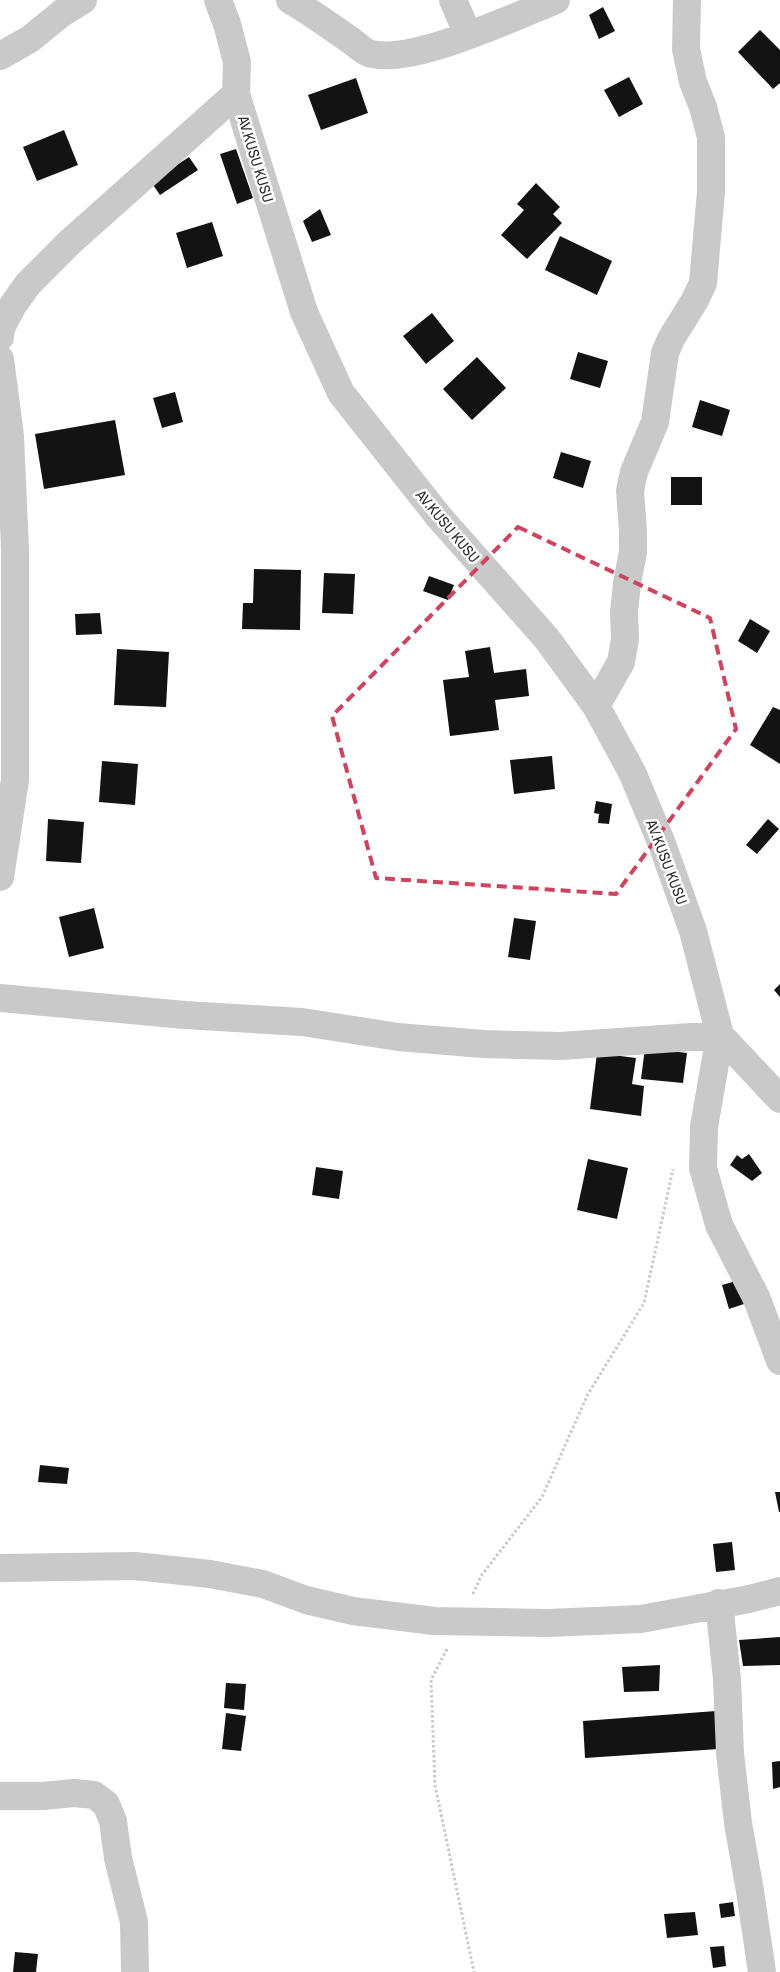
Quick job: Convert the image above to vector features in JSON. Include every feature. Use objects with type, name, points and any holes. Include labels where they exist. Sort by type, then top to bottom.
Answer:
[{"type":"street","points":[[0,56],[30,39],[62,13],[83,0]]},
{"type":"street","name":"AV.KUSU KUSU","points":[[218,0],[227,24],[237,62],[236,94],[304,312],[341,393],[439,517],[547,639],[596,706],[632,772],[662,844],[693,931],[720,1035]]},
{"type":"street","points":[[290,0],[310,11],[370,54],[397,56],[468,35],[556,0]]},
{"type":"street","points":[[453,0],[468,35]]},
{"type":"street","points":[[596,706],[621,662],[625,639],[624,612],[633,552],[630,491],[634,472],[655,422],[665,353],[671,339],[696,300],[702,283],[711,192],[711,138],[703,107],[693,82],[686,49],[687,0]]},
{"type":"street","points":[[0,337],[1,328],[12,305],[28,284],[70,242],[236,94]]},
{"type":"street","points":[[0,359],[15,548],[15,780],[0,877]]},
{"type":"street","points":[[0,998],[185,1015],[302,1022],[398,1036],[483,1044],[561,1046],[720,1035]]},
{"type":"street","points":[[720,1035],[780,1099]]},
{"type":"street","points":[[720,1035],[704,1127],[703,1168],[720,1225],[757,1299],[780,1361]]},
{"type":"street","points":[[0,1568],[136,1566],[210,1574],[263,1584],[306,1600],[353,1611],[434,1621],[548,1623],[642,1619],[780,1591]]},
{"type":"street","points":[[719,1603],[727,1678],[730,1753],[738,1823],[762,1972]]},
{"type":"street","points":[[0,1796],[42,1796],[74,1793],[94,1795],[106,1804],[113,1821],[118,1858],[134,1922],[136,1972]]},
{"type":"path","points":[[474,1972],[435,1785],[431,1680],[481,1576],[542,1497],[588,1394],[644,1303],[673,1168]]},
{"type":"highlighted area","points":[[518,527],[710,618],[736,729],[616,894],[376,878],[332,716]]},
{"type":"building","points":[[603,7],[615,31],[599,39],[589,15]]},
{"type":"building","points":[[760,30],[780,50],[780,83],[773,89],[738,52]]},
{"type":"building","points":[[629,77],[643,104],[619,117],[604,90]]},
{"type":"building","points":[[356,78],[368,113],[321,130],[308,95]]},
{"type":"building","points":[[64,130],[78,165],[37,181],[23,147]]},
{"type":"building","points":[[236,149],[253,198],[237,204],[220,154]]},
{"type":"building","points":[[189,157],[198,170],[160,195],[151,182]]},
{"type":"building","points":[[536,183],[560,207],[553,214],[562,223],[527,259],[501,235],[524,210],[517,204]]},
{"type":"building","points":[[320,209],[331,235],[312,242],[303,221]]},
{"type":"building","points":[[212,222],[223,256],[187,268],[176,233]]},
{"type":"building","points":[[560,236],[612,261],[597,295],[545,270]]},
{"type":"building","points":[[432,313],[454,341],[426,364],[403,336]]},
{"type":"building","points":[[578,352],[608,361],[600,388],[570,379]]},
{"type":"building","points":[[477,357],[506,388],[472,420],[443,389]]},
{"type":"building","points":[[175,392],[183,422],[162,428],[153,398]]},
{"type":"building","points":[[700,400],[730,410],[722,436],[692,427]]},
{"type":"building","points":[[115,420],[125,475],[44,489],[35,434]]},
{"type":"building","points":[[561,452],[591,461],[583,488],[553,478]]},
{"type":"building","points":[[671,477],[702,477],[702,505],[671,505]]},
{"type":"building","points":[[254,569],[301,570],[300,630],[242,629],[243,603],[253,603]]},
{"type":"building","points":[[324,573],[355,574],[353,614],[322,613]]},
{"type":"building","points":[[429,576],[454,585],[448,600],[423,591]]},
{"type":"building","points":[[100,613],[102,634],[76,635],[75,614]]},
{"type":"building","points":[[750,619],[770,631],[757,653],[738,641]]},
{"type":"building","points":[[490,647],[494,673],[526,669],[529,696],[495,700],[499,730],[450,736],[443,680],[469,677],[465,651]]},
{"type":"building","points":[[117,649],[169,652],[166,707],[114,705]]},
{"type":"building","points":[[773,707],[780,710],[780,764],[750,745]]},
{"type":"building","points":[[552,756],[555,789],[514,794],[510,760]]},
{"type":"building","points":[[102,761],[138,764],[135,805],[99,802]]},
{"type":"building","points":[[596,801],[612,804],[609,824],[598,823],[599,814],[594,813]]},
{"type":"building","points":[[48,819],[84,822],[81,863],[46,861]]},
{"type":"building","points":[[768,819],[779,829],[757,854],[746,845]]},
{"type":"building","points":[[94,908],[104,948],[69,957],[59,917]]},
{"type":"building","points":[[514,918],[536,921],[530,960],[508,957]]},
{"type":"building","points":[[780,984],[780,997],[774,990]]},
{"type":"building","points":[[645,1048],[687,1053],[683,1083],[641,1079]]},
{"type":"building","points":[[597,1053],[636,1058],[632,1084],[644,1086],[641,1116],[590,1109]]},
{"type":"building","points":[[749,1154],[762,1173],[752,1181],[730,1165],[737,1155],[742,1159]]},
{"type":"building","points":[[588,1159],[628,1168],[617,1219],[577,1210]]},
{"type":"building","points":[[316,1167],[343,1171],[339,1199],[312,1195]]},
{"type":"building","points":[[736,1281],[744,1304],[729,1309],[722,1285]]},
{"type":"building","points":[[40,1465],[69,1468],[67,1484],[38,1482]]},
{"type":"building","points":[[775,1492],[780,1492],[780,1512],[779,1512]]},
{"type":"building","points":[[732,1542],[735,1570],[716,1572],[713,1544]]},
{"type":"building","points":[[780,1637],[780,1665],[743,1666],[739,1640]]},
{"type":"building","points":[[660,1665],[659,1691],[624,1692],[622,1667]]},
{"type":"building","points":[[226,1683],[246,1684],[244,1710],[224,1708]]},
{"type":"building","points":[[716,1711],[719,1749],[585,1758],[583,1721]]},
{"type":"building","points":[[226,1713],[246,1716],[241,1751],[222,1749]]},
{"type":"building","points":[[780,1761],[780,1787],[773,1789],[772,1762]]},
{"type":"building","points":[[733,1902],[735,1916],[721,1918],[719,1904]]},
{"type":"building","points":[[695,1912],[698,1935],[667,1938],[664,1914]]},
{"type":"building","points":[[724,1946],[726,1966],[713,1968],[710,1947]]},
{"type":"building","points":[[15,1952],[38,1954],[36,1972],[13,1972]]}]
